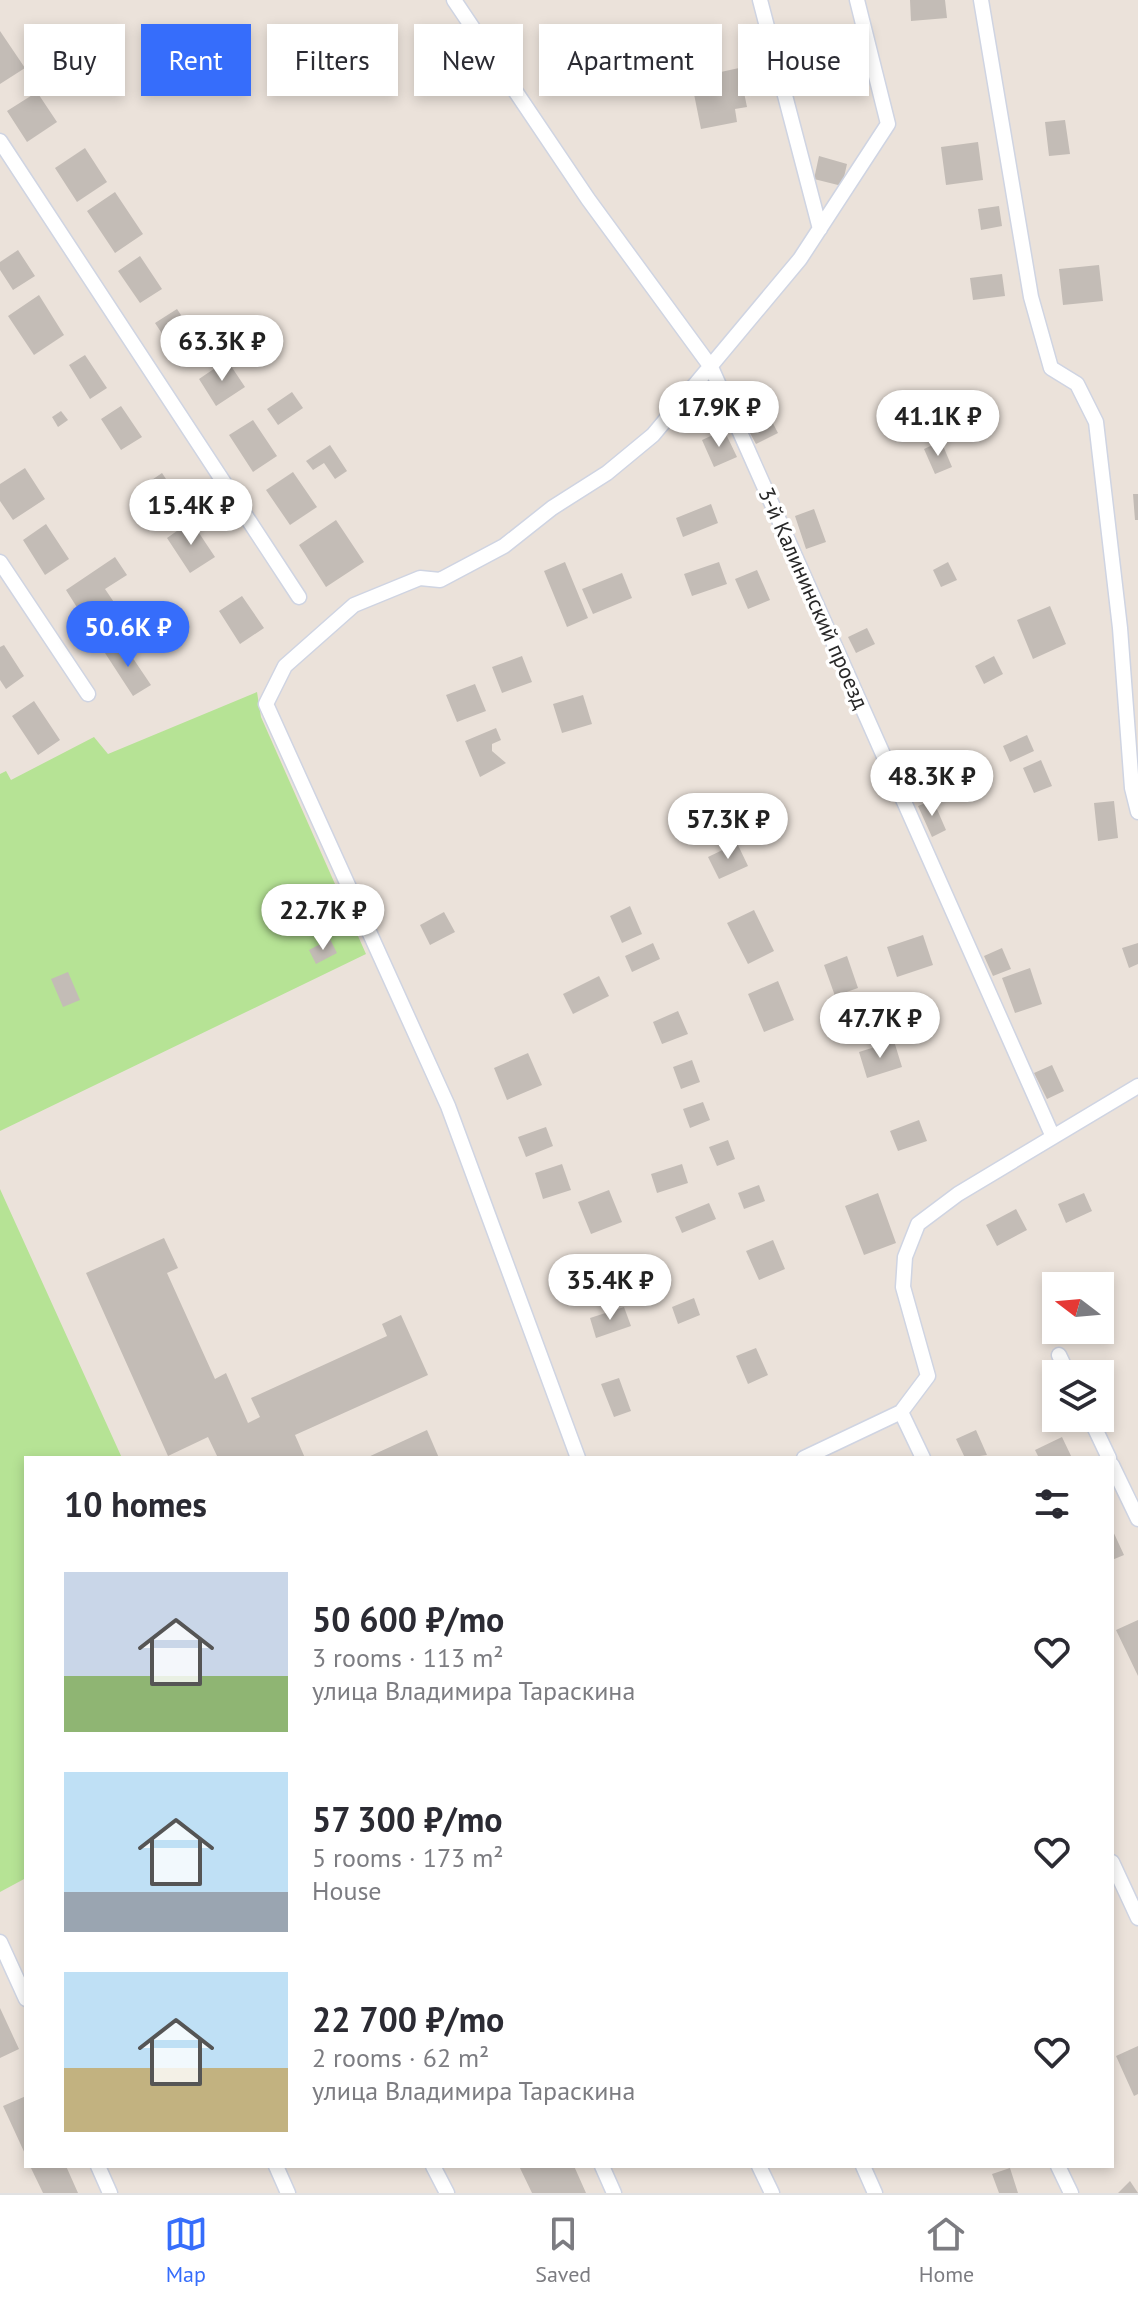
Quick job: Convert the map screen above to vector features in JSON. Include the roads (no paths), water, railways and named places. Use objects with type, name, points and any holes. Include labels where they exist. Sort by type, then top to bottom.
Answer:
[{"type":"street","name":"3-й Калининский проезд","points":[[454,0],[588,199],[711,367],[1053,1137]]},
{"type":"street","points":[[760,0],[820,229]]},
{"type":"street","points":[[577,1456],[448,1106],[266,704],[285,666],[354,605],[420,578],[440,580],[504,546],[552,508],[607,473],[653,435],[711,367],[800,259],[888,124],[857,0]]},
{"type":"street","points":[[981,0],[1031,297],[1051,368],[1077,384],[1096,422],[1120,628],[1132,788],[1138,812]]},
{"type":"street","points":[[0,141],[299,597]]},
{"type":"street","points":[[0,562],[88,694]]},
{"type":"street","points":[[808,1456],[901,1412],[928,1376],[903,1287],[905,1257],[918,1224],[958,1194],[1138,1086]]},
{"type":"street","points":[[1059,1355],[1061,1360]]},
{"type":"street","points":[[901,1412],[922,1456]]},
{"type":"street","points":[[1097,1432],[1108,1456]]},
{"type":"street","points":[[1114,1469],[1138,1519]]},
{"type":"street","points":[[1114,1866],[1138,1918]]},
{"type":"street","points":[[0,1942],[24,1995]]},
{"type":"street","points":[[99,2168],[110,2193]]},
{"type":"street","points":[[277,2168],[288,2193]]},
{"type":"street","points":[[434,2168],[447,2193]]},
{"type":"street","points":[[603,2168],[614,2193]]},
{"type":"street","points":[[760,2168],[772,2193]]},
{"type":"street","points":[[864,2168],[875,2193]]},
{"type":"street","points":[[1059,2168],[1071,2193]]}]
